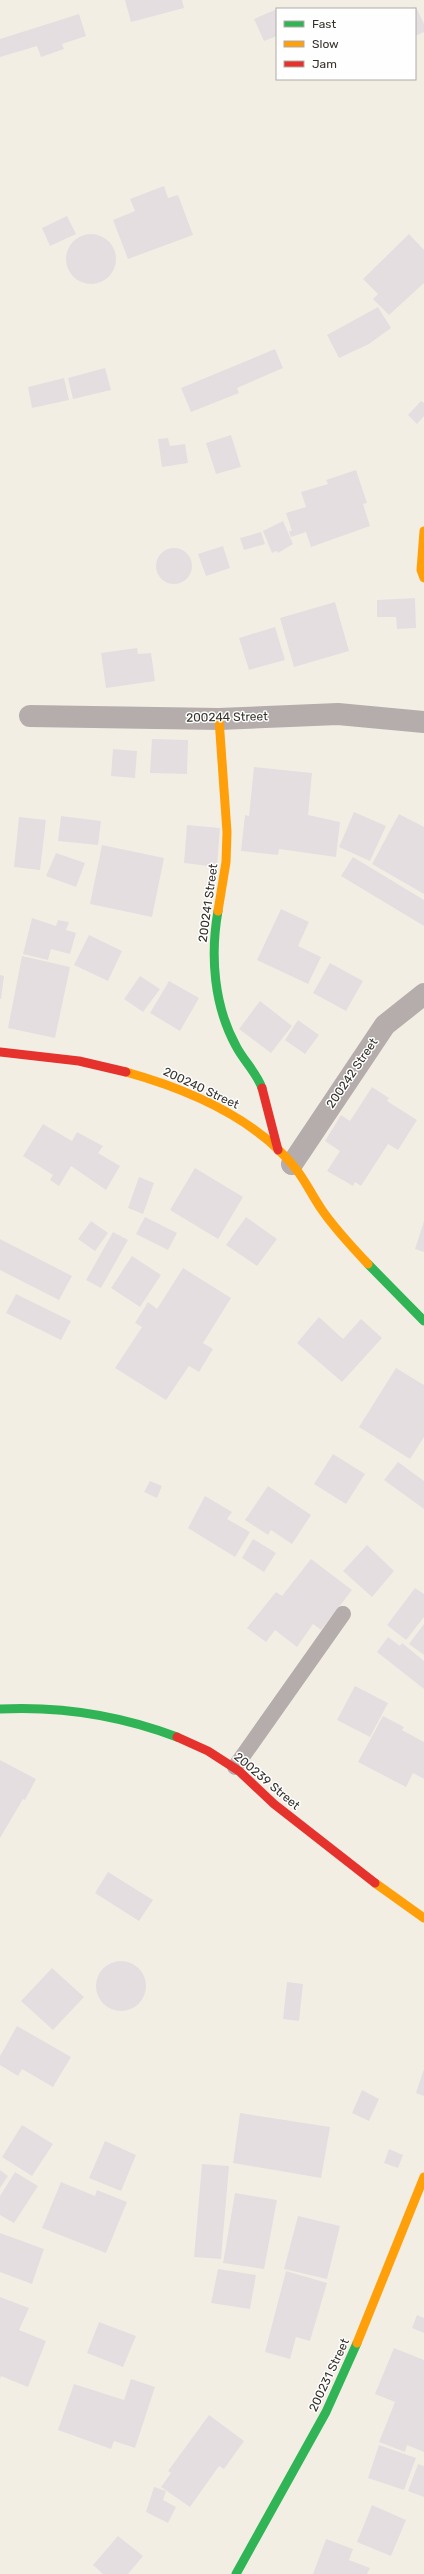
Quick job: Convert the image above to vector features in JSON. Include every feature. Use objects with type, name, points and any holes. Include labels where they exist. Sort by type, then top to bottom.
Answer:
[{"type":"street","points":[[424,531],[422,535],[421,570],[424,578]]},
{"type":"street","name":"200244 Street","points":[[30,716],[219,719],[338,714],[424,722]]},
{"type":"street","name":"200241 Street","points":[[219,719],[227,832],[226,862],[214,934],[217,994],[222,1018],[236,1047],[261,1086],[285,1157]]},
{"type":"street","name":"200242 Street","points":[[285,1157],[385,1025],[424,994]]},
{"type":"street","name":"200240 Street","points":[[0,1052],[42,1055],[100,1064],[144,1075],[202,1099],[241,1120],[285,1157],[327,1217],[366,1262],[424,1321]]},
{"type":"street","name":"200239 Street","points":[[0,1709],[28,1706],[78,1711],[142,1724],[185,1740],[235,1767],[272,1802],[362,1874],[424,1918]]},
{"type":"street","name":"200231 Street","points":[[236,2574],[326,2412],[351,2359],[424,2177]]},
{"type":"lane","points":[[235,1767],[343,1614]]},
{"type":"building","points":[[125,0],[182,0],[184,8],[131,22]]},
{"type":"building","points":[[416,7],[424,24],[424,32],[416,36],[416,8],[414,8]]},
{"type":"building","points":[[276,9],[276,36],[264,41],[254,19]]},
{"type":"building","points":[[79,14],[86,36],[62,44],[64,49],[41,57],[37,46],[0,57],[0,39]]},
{"type":"building","points":[[164,186],[168,198],[178,195],[193,235],[128,259],[113,220],[135,211],[130,199]]},
{"type":"building","points":[[67,216],[76,234],[50,246],[42,228]]},
{"type":"building","points":[[91,234],[100,236],[111,245],[116,259],[114,268],[105,279],[91,284],[82,282],[71,273],[66,259],[68,250],[77,239]]},
{"type":"building","points":[[409,234],[424,250],[424,283],[389,315],[373,299],[378,294],[363,279]]},
{"type":"building","points":[[378,307],[391,328],[369,344],[339,358],[327,335]]},
{"type":"building","points":[[275,349],[283,368],[237,388],[239,393],[191,412],[181,388]]},
{"type":"building","points":[[105,368],[111,390],[73,399],[68,378]]},
{"type":"building","points":[[64,378],[69,400],[32,408],[28,387]]},
{"type":"building","points":[[421,401],[424,403],[424,416],[417,424],[408,415]]},
{"type":"building","points":[[231,435],[241,467],[216,474],[206,443]]},
{"type":"building","points":[[168,438],[170,446],[185,444],[188,463],[162,467],[158,439]]},
{"type":"building","points":[[356,470],[367,503],[363,504],[370,526],[311,547],[306,532],[291,537],[289,531],[292,531],[286,513],[306,507],[301,492],[328,484],[326,480]]},
{"type":"building","points":[[283,521],[293,544],[278,553],[277,551],[272,553],[263,531]]},
{"type":"building","points":[[261,532],[265,544],[244,550],[240,538]]},
{"type":"building","points":[[223,546],[230,568],[206,576],[198,554]]},
{"type":"building","points":[[178,548],[187,553],[191,559],[191,573],[187,579],[178,584],[170,584],[161,579],[157,573],[156,562],[161,553],[167,549]]},
{"type":"building","points":[[415,598],[416,628],[397,629],[396,617],[377,617],[377,600]]},
{"type":"building","points":[[335,602],[349,651],[294,667],[280,618]]},
{"type":"building","points":[[275,627],[285,660],[249,670],[239,638]]},
{"type":"building","points":[[137,648],[138,654],[151,653],[155,681],[106,688],[101,653]]},
{"type":"building","points":[[152,739],[188,740],[187,774],[150,773]]},
{"type":"building","points":[[113,749],[137,751],[135,778],[111,776]]},
{"type":"building","points":[[254,767],[312,773],[308,815],[340,822],[336,857],[279,849],[278,855],[241,851],[245,815],[249,816]]},
{"type":"building","points":[[354,812],[386,826],[370,861],[339,847]]},
{"type":"building","points":[[399,814],[424,827],[424,894],[372,864]]},
{"type":"building","points":[[61,816],[101,821],[98,845],[58,841]]},
{"type":"building","points":[[19,817],[46,820],[40,870],[14,867]]},
{"type":"building","points":[[187,825],[220,828],[217,867],[184,863]]},
{"type":"building","points":[[102,845],[164,858],[152,917],[90,904]]},
{"type":"building","points":[[56,853],[85,863],[76,887],[46,876]]},
{"type":"building","points":[[353,857],[424,900],[424,926],[341,876]]},
{"type":"building","points":[[281,909],[309,922],[298,946],[321,957],[308,984],[257,960]]},
{"type":"building","points":[[32,918],[56,926],[58,920],[69,922],[66,930],[76,933],[70,954],[51,949],[48,960],[23,954]]},
{"type":"building","points":[[89,935],[122,951],[108,981],[74,965]]},
{"type":"building","points":[[22,956],[70,967],[55,1038],[8,1028]]},
{"type":"building","points":[[330,963],[363,981],[346,1011],[313,993]]},
{"type":"building","points":[[0,975],[4,976],[1,999],[0,999]]},
{"type":"building","points":[[140,976],[160,989],[143,1012],[124,999]]},
{"type":"building","points":[[169,981],[199,998],[180,1031],[150,1013]]},
{"type":"building","points":[[260,1001],[292,1026],[271,1053],[239,1029]]},
{"type":"building","points":[[298,1020],[319,1035],[305,1054],[285,1040]]},
{"type":"building","points":[[372,1087],[389,1098],[387,1101],[417,1120],[398,1150],[388,1144],[361,1186],[355,1182],[353,1186],[327,1171],[340,1151],[325,1141],[341,1115],[350,1121]]},
{"type":"building","points":[[43,1124],[72,1141],[77,1132],[103,1146],[98,1153],[120,1166],[106,1190],[71,1166],[59,1186],[50,1180],[53,1175],[23,1156]]},
{"type":"building","points":[[195,1168],[243,1197],[218,1239],[170,1210]]},
{"type":"building","points":[[139,1177],[154,1183],[143,1214],[128,1208]]},
{"type":"building","points":[[145,1217],[177,1233],[168,1250],[136,1234]]},
{"type":"building","points":[[246,1217],[277,1239],[257,1266],[226,1245]]},
{"type":"building","points":[[91,1221],[108,1233],[95,1251],[78,1239]]},
{"type":"building","points":[[424,1221],[424,1252],[415,1249]]},
{"type":"building","points":[[113,1232],[128,1240],[101,1288],[86,1280]]},
{"type":"building","points":[[0,1239],[72,1276],[59,1300],[0,1270]]},
{"type":"building","points":[[132,1256],[161,1275],[140,1307],[111,1288]]},
{"type":"building","points":[[183,1268],[231,1298],[203,1343],[213,1349],[199,1372],[189,1366],[166,1400],[115,1368],[142,1327],[135,1323],[148,1302],[157,1309]]},
{"type":"building","points":[[16,1294],[71,1321],[61,1340],[6,1313]]},
{"type":"building","points":[[319,1317],[343,1339],[361,1319],[382,1338],[342,1382],[297,1343]]},
{"type":"building","points":[[396,1368],[424,1385],[424,1437],[410,1459],[359,1427]]},
{"type":"building","points":[[333,1454],[365,1474],[346,1504],[314,1484]]},
{"type":"building","points":[[398,1462],[424,1481],[424,1509],[384,1480]]},
{"type":"building","points":[[150,1481],[162,1486],[157,1498],[144,1492]]},
{"type":"building","points":[[268,1486],[311,1515],[292,1544],[271,1530],[268,1535],[245,1520]]},
{"type":"building","points":[[205,1496],[232,1512],[227,1519],[250,1532],[235,1557],[188,1528]]},
{"type":"building","points":[[253,1539],[276,1553],[264,1572],[242,1558]]},
{"type":"building","points":[[367,1545],[394,1571],[372,1597],[343,1571]]},
{"type":"building","points":[[311,1559],[352,1590],[321,1630],[313,1624],[297,1647],[275,1630],[266,1642],[247,1628],[276,1592],[282,1596]]},
{"type":"building","points":[[415,1588],[424,1594],[424,1617],[406,1640],[387,1625]]},
{"type":"building","points":[[424,1624],[424,1655],[409,1644]]},
{"type":"building","points":[[388,1637],[400,1646],[402,1643],[424,1661],[424,1689],[377,1652]]},
{"type":"building","points":[[355,1686],[388,1703],[370,1737],[337,1720]]},
{"type":"building","points":[[383,1716],[404,1727],[402,1730],[424,1742],[424,1779],[413,1773],[406,1787],[358,1762]]},
{"type":"building","points":[[0,1760],[36,1779],[25,1800],[23,1799],[0,1838]]},
{"type":"building","points":[[108,1872],[153,1900],[139,1921],[95,1893]]},
{"type":"building","points":[[116,1961],[126,1961],[139,1968],[146,1981],[146,1991],[139,2004],[126,2011],[116,2011],[107,2007],[100,2000],[96,1991],[96,1981],[100,1972],[107,1965]]},
{"type":"building","points":[[52,1968],[84,1997],[53,2030],[21,2001]]},
{"type":"building","points":[[287,1982],[303,1984],[299,2021],[283,2019]]},
{"type":"building","points":[[17,2026],[71,2057],[53,2087],[22,2069],[18,2076],[0,2065],[0,2056]]},
{"type":"building","points":[[424,2069],[424,2096],[416,2093]]},
{"type":"building","points":[[362,2090],[379,2099],[369,2121],[352,2113]]},
{"type":"building","points":[[240,2113],[330,2127],[321,2178],[233,2163]]},
{"type":"building","points":[[22,2125],[53,2144],[32,2176],[2,2157]]},
{"type":"building","points":[[105,2141],[136,2155],[121,2191],[89,2178]]},
{"type":"building","points":[[389,2149],[403,2155],[398,2168],[384,2163]]},
{"type":"building","points":[[202,2164],[229,2166],[221,2259],[194,2257]]},
{"type":"building","points":[[0,2170],[8,2176],[0,2188]]},
{"type":"building","points":[[15,2172],[38,2186],[14,2223],[0,2215],[0,2196]]},
{"type":"building","points":[[61,2182],[95,2196],[97,2190],[127,2202],[106,2253],[42,2228]]},
{"type":"building","points":[[235,2193],[277,2200],[264,2269],[223,2263]]},
{"type":"building","points":[[298,2216],[340,2226],[327,2279],[284,2269]]},
{"type":"building","points":[[0,2233],[44,2249],[32,2284],[0,2272]]},
{"type":"building","points":[[218,2269],[256,2275],[250,2309],[211,2303]]},
{"type":"building","points":[[286,2271],[327,2283],[310,2341],[296,2337],[290,2359],[265,2352]]},
{"type":"building","points":[[0,2297],[29,2308],[19,2330],[46,2341],[28,2387],[1,2376],[0,2379]]},
{"type":"building","points":[[417,2315],[424,2318],[424,2333],[412,2328]]},
{"type":"building","points":[[99,2322],[136,2336],[123,2367],[87,2353]]},
{"type":"building","points":[[394,2348],[424,2360],[424,2452],[407,2445],[405,2452],[379,2442],[395,2402],[375,2394]]},
{"type":"building","points":[[131,2379],[155,2387],[135,2448],[114,2441],[111,2449],[58,2430],[74,2384],[124,2400]]},
{"type":"building","points":[[209,2415],[244,2441],[224,2469],[219,2466],[190,2507],[161,2487],[171,2473],[168,2471]]},
{"type":"building","points":[[379,2445],[416,2458],[404,2490],[368,2478]]},
{"type":"building","points":[[418,2464],[424,2466],[424,2497],[408,2491]]},
{"type":"building","points":[[154,2487],[166,2491],[163,2500],[176,2507],[168,2523],[146,2512]]},
{"type":"building","points":[[372,2505],[406,2520],[391,2556],[357,2542]]},
{"type":"building","points":[[118,2536],[143,2556],[128,2574],[103,2574],[93,2565]]},
{"type":"building","points":[[326,2539],[353,2549],[349,2560],[370,2568],[367,2574],[313,2574]]},
{"type":"traffic: fast","points":[[218,911],[214,945],[214,963],[219,998],[229,1031],[236,1046],[257,1077],[262,1088]]},
{"type":"traffic: fast","points":[[368,1264],[424,1321]]},
{"type":"traffic: fast","points":[[0,1709],[46,1709],[90,1714],[134,1723],[177,1737]]},
{"type":"traffic: fast","points":[[236,2574],[326,2412],[357,2343]]},
{"type":"traffic: slow","points":[[424,531],[421,570],[424,578]]},
{"type":"traffic: slow","points":[[218,911],[226,862],[227,832],[219,719]]},
{"type":"traffic: slow","points":[[126,1072],[196,1096],[218,1107],[261,1134],[296,1169],[327,1217],[368,1264]]},
{"type":"traffic: slow","points":[[375,1883],[424,1918]]},
{"type":"traffic: slow","points":[[357,2343],[424,2177]]},
{"type":"traffic: jam","points":[[0,1052],[79,1061],[126,1072]]},
{"type":"traffic: jam","points":[[262,1088],[278,1150]]},
{"type":"traffic: jam","points":[[177,1737],[208,1751],[239,1771],[274,1804],[375,1883]]}]
